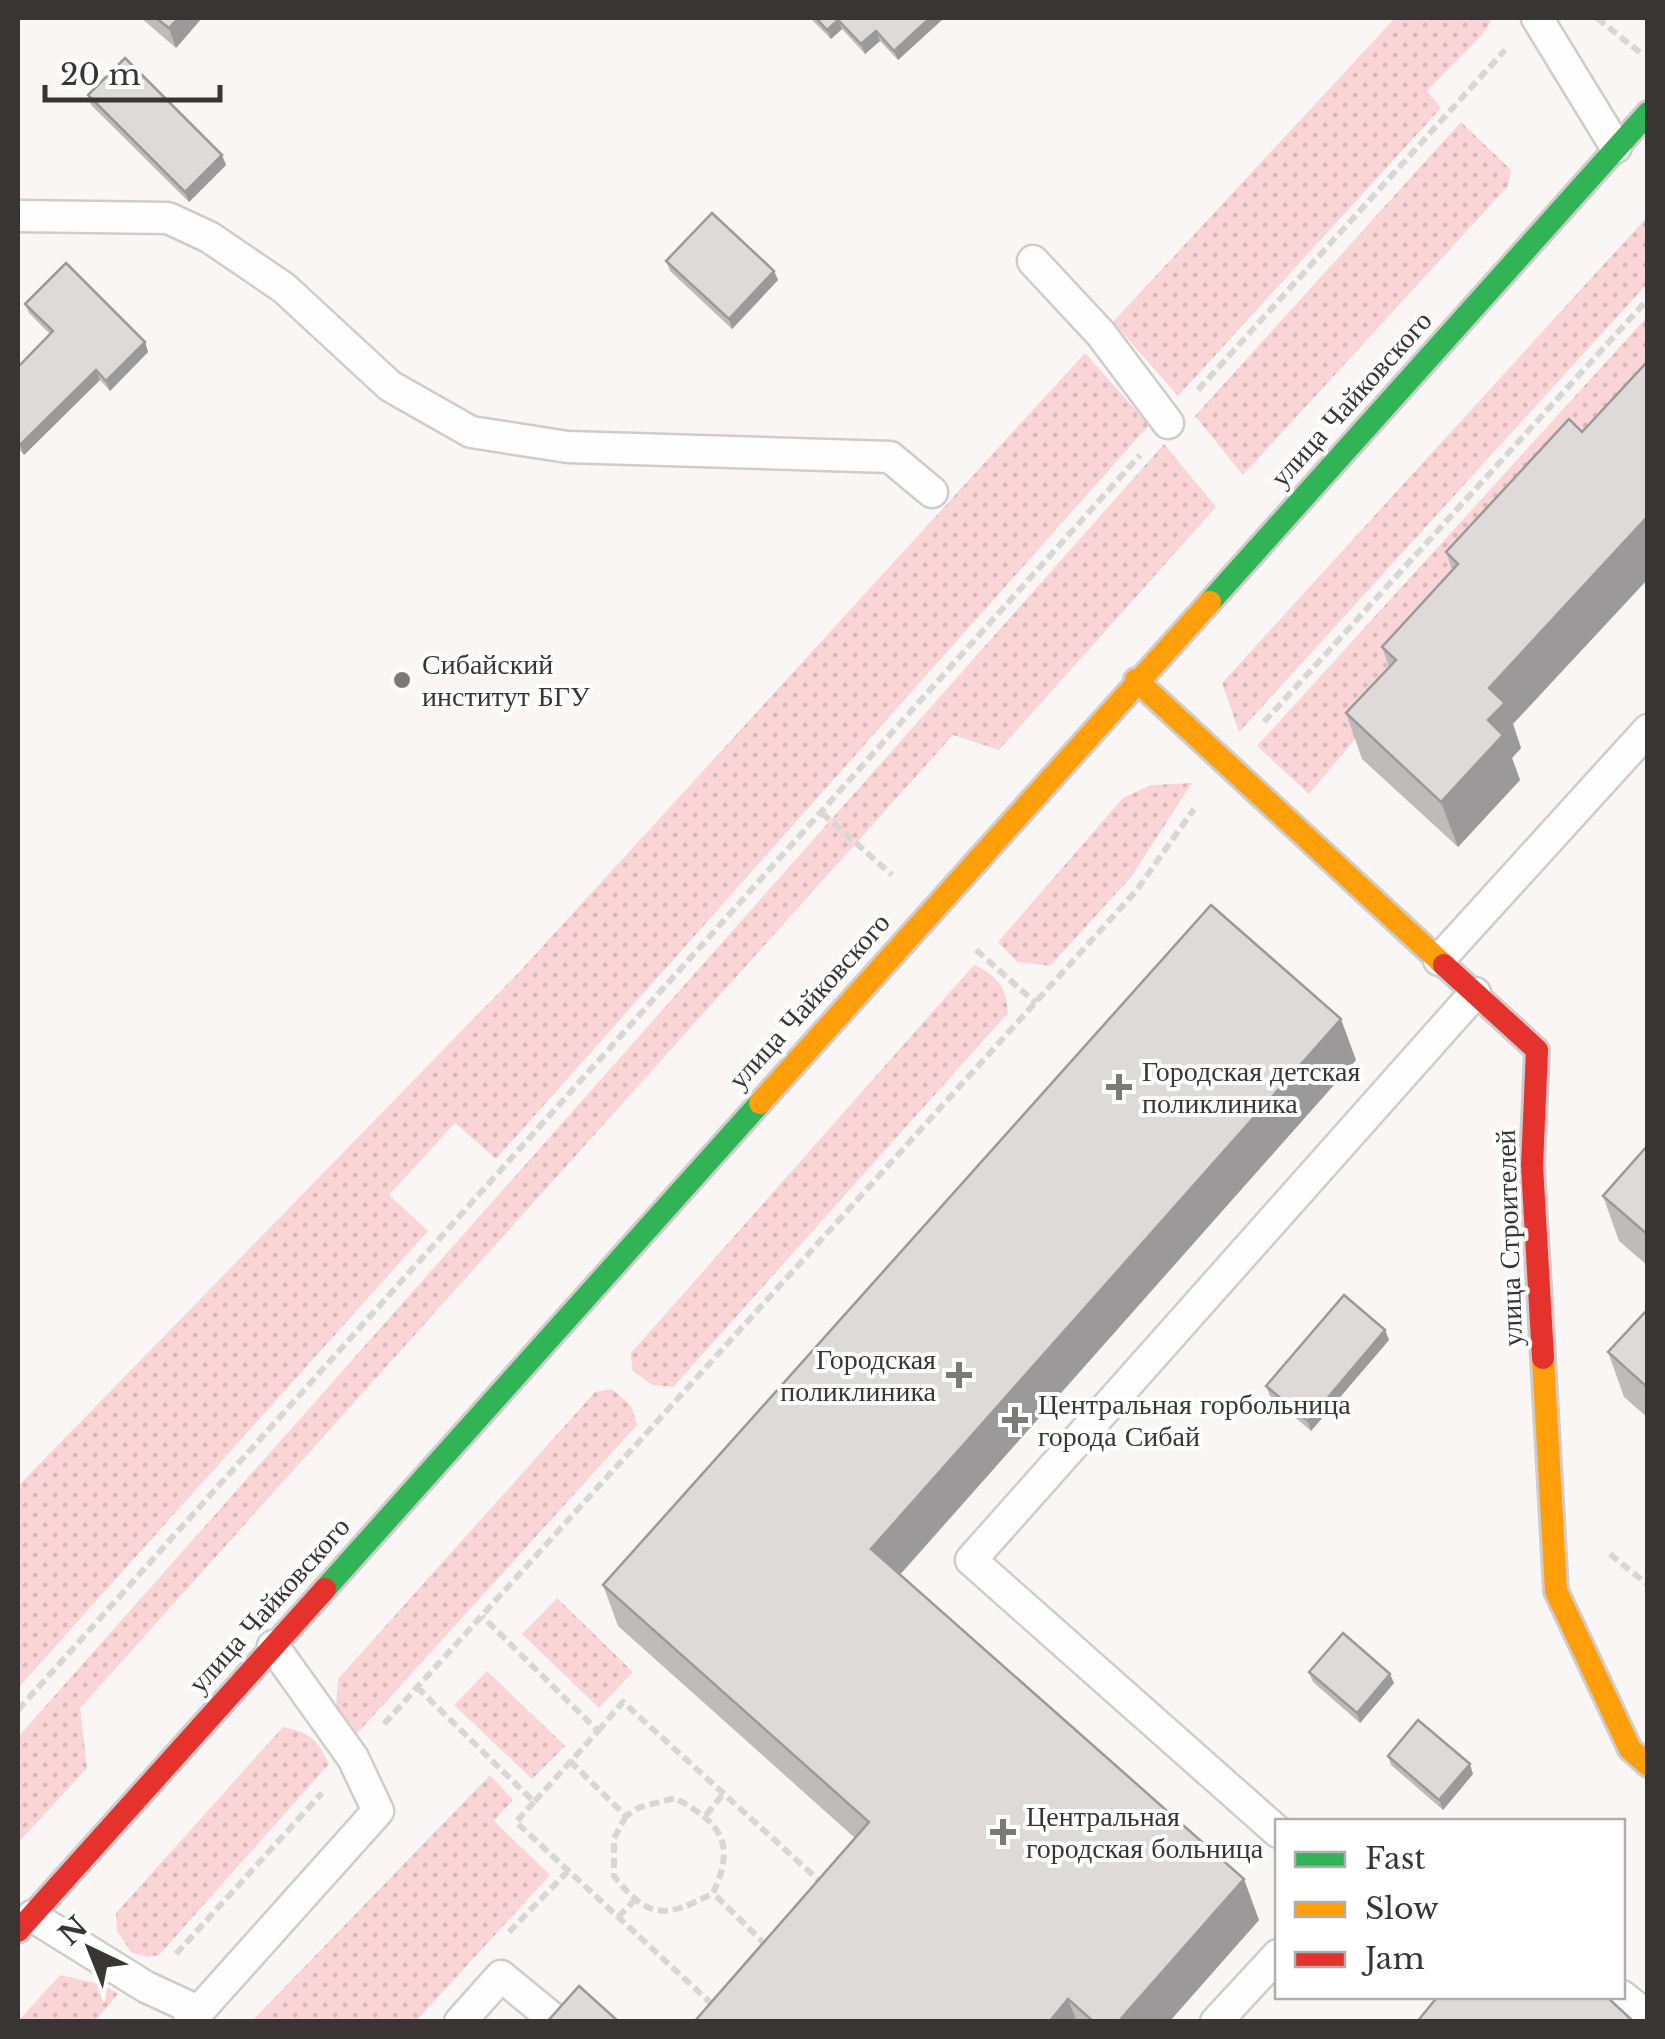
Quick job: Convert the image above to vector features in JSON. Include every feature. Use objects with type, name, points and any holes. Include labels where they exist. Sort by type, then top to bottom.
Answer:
[{"type":"street","name":"улица Чайковского","points":[[25,1923],[1648,112]]},
{"type":"street","name":"улица Строителей","points":[[1136,680],[1538,1050],[1532,1166],[1556,1591],[1642,1748]]},
{"type":"lane","points":[[1537,18],[1616,147]]},
{"type":"lane","points":[[18,216],[168,218],[209,237],[284,288],[390,386],[471,432],[568,447],[890,456],[932,492]]},
{"type":"lane","points":[[1033,261],[1101,334],[1168,423]]},
{"type":"lane","points":[[1440,960],[1648,730]]},
{"type":"lane","points":[[1275,1829],[971,1560],[1475,993]]},
{"type":"lane","points":[[25,1923],[194,2016],[378,1811],[353,1758],[273,1646]]},
{"type":"lane","points":[[1216,2022],[1275,1958]]},
{"type":"lane","points":[[460,2022],[500,1976],[556,2022]]},
{"type":"lane","points":[[1625,1998],[1648,2017]]},
{"type":"path","points":[[1597,18],[1648,59]]},
{"type":"path","points":[[18,1710],[1508,46]]},
{"type":"path","points":[[146,1987],[1136,891],[1226,763],[1648,299]]},
{"type":"path","points":[[481,1616],[598,1731]]},
{"type":"path","points":[[417,1686],[534,1802]]},
{"type":"path","points":[[720,2012],[516,1822],[623,1702],[830,1890]]},
{"type":"path","points":[[570,1761],[626,1816]]},
{"type":"path","points":[[706,1815],[724,1794]]},
{"type":"path","points":[[675,1798],[706,1815],[724,1841],[725,1868],[713,1893],[682,1908],[659,1912],[634,1901],[614,1876],[614,1838],[626,1816],[640,1807],[675,1798]]},
{"type":"path","points":[[500,1976],[506,1935],[568,1870]]},
{"type":"path","points":[[713,1893],[774,1952]]},
{"type":"path","points":[[618,1917],[634,1901]]},
{"type":"shaded area","points":[[1395,18],[1493,18],[1482,35],[1427,91],[1441,108],[1178,396],[1113,322]]},
{"type":"shaded area","points":[[1461,122],[1511,170],[1508,186],[1243,475],[1195,416]]},
{"type":"shaded area","points":[[1647,217],[1647,284],[1239,732],[1222,683]]},
{"type":"shaded area","points":[[1647,317],[1647,392],[1309,794],[1257,746]]},
{"type":"shaded area","points":[[1085,353],[1149,425],[496,1159],[455,1123],[389,1195],[428,1231],[18,1688],[18,1486],[521,970]]},
{"type":"shaded area","points":[[1164,444],[1216,507],[999,750],[953,735],[80,1708],[87,1768],[18,1843],[18,1737]]},
{"type":"shaded area","points":[[1192,783],[1131,877],[1050,966],[1017,962],[998,942],[1123,798],[1151,785]]},
{"type":"shaded area","points":[[974,965],[999,983],[1008,1013],[673,1387],[652,1385],[632,1370],[631,1353]]},
{"type":"shaded area","points":[[612,1389],[631,1406],[637,1425],[354,1737],[336,1709],[338,1679],[595,1392]]},
{"type":"shaded area","points":[[557,1598],[633,1672],[599,1708],[522,1634]]},
{"type":"shaded area","points":[[487,1671],[565,1746],[532,1779],[454,1705]]},
{"type":"shaded area","points":[[283,1727],[312,1738],[329,1764],[159,1955],[148,1957],[131,1952],[117,1931],[116,1913]]},
{"type":"shaded area","points":[[490,1775],[513,1800],[494,1821],[550,1875],[416,2021],[252,2021]]},
{"type":"shaded area","points":[[60,1975],[104,1985],[118,1994],[95,2021],[18,2021]]},
{"type":"building","points":[[156,18],[179,18],[169,28]]},
{"type":"building","points":[[816,18],[930,18],[894,51],[876,31],[861,44],[838,20],[827,30]]},
{"type":"building","points":[[125,58],[222,155],[185,192],[88,95]]},
{"type":"building","points":[[712,213],[774,271],[729,319],[666,261]]},
{"type":"building","points":[[66,263],[145,342],[106,381],[96,370],[20,445],[18,367],[53,331],[25,304]]},
{"type":"building","points":[[1648,361],[1648,516],[1489,688],[1505,703],[1488,720],[1503,735],[1441,802],[1346,713],[1396,660],[1382,647],[1458,564],[1446,552],[1569,419],[1582,432]]},
{"type":"building","points":[[1211,905],[1341,1019],[871,1549],[1244,1879],[1118,2022],[1094,2022],[1068,1999],[1049,2022],[694,2022],[869,1822],[603,1585]]},
{"type":"building","points":[[1648,1145],[1648,1235],[1603,1196]]},
{"type":"building","points":[[1344,1295],[1385,1330],[1308,1421],[1266,1386]]},
{"type":"building","points":[[1648,1309],[1648,1388],[1608,1352]]},
{"type":"building","points":[[1343,1633],[1390,1674],[1357,1713],[1309,1672]]},
{"type":"building","points":[[1418,1720],[1470,1764],[1439,1800],[1388,1756]]},
{"type":"building","points":[[579,1986],[619,2022],[547,2022]]},
{"type":"building","points":[[1436,1999],[1609,1999],[1634,2022],[1417,2022]]},
{"type":"traffic: fast","points":[[1210,602],[1648,113]]},
{"type":"traffic: fast","points":[[325,1589],[760,1103]]},
{"type":"traffic: slow","points":[[760,1103],[1210,602]]},
{"type":"traffic: slow","points":[[1136,680],[1444,965]]},
{"type":"traffic: slow","points":[[1543,1358],[1556,1591],[1630,1749],[1648,1765]]},
{"type":"traffic: jam","points":[[1444,965],[1537,1050],[1532,1166],[1543,1358]]},
{"type":"traffic: jam","points":[[18,1931],[325,1589]]},
{"type":"place","name":"Сибайский институт БГУ","points":[[402,680]]},
{"type":"place","name":"Городская детская поликлиника","points":[[1119,1087]]},
{"type":"place","name":"Городская поликлиника","points":[[959,1375]]},
{"type":"place","name":"Центральная горбольница города Сибай","points":[[1015,1420]]},
{"type":"place","name":"Центральная городская больница","points":[[1003,1832]]}]
